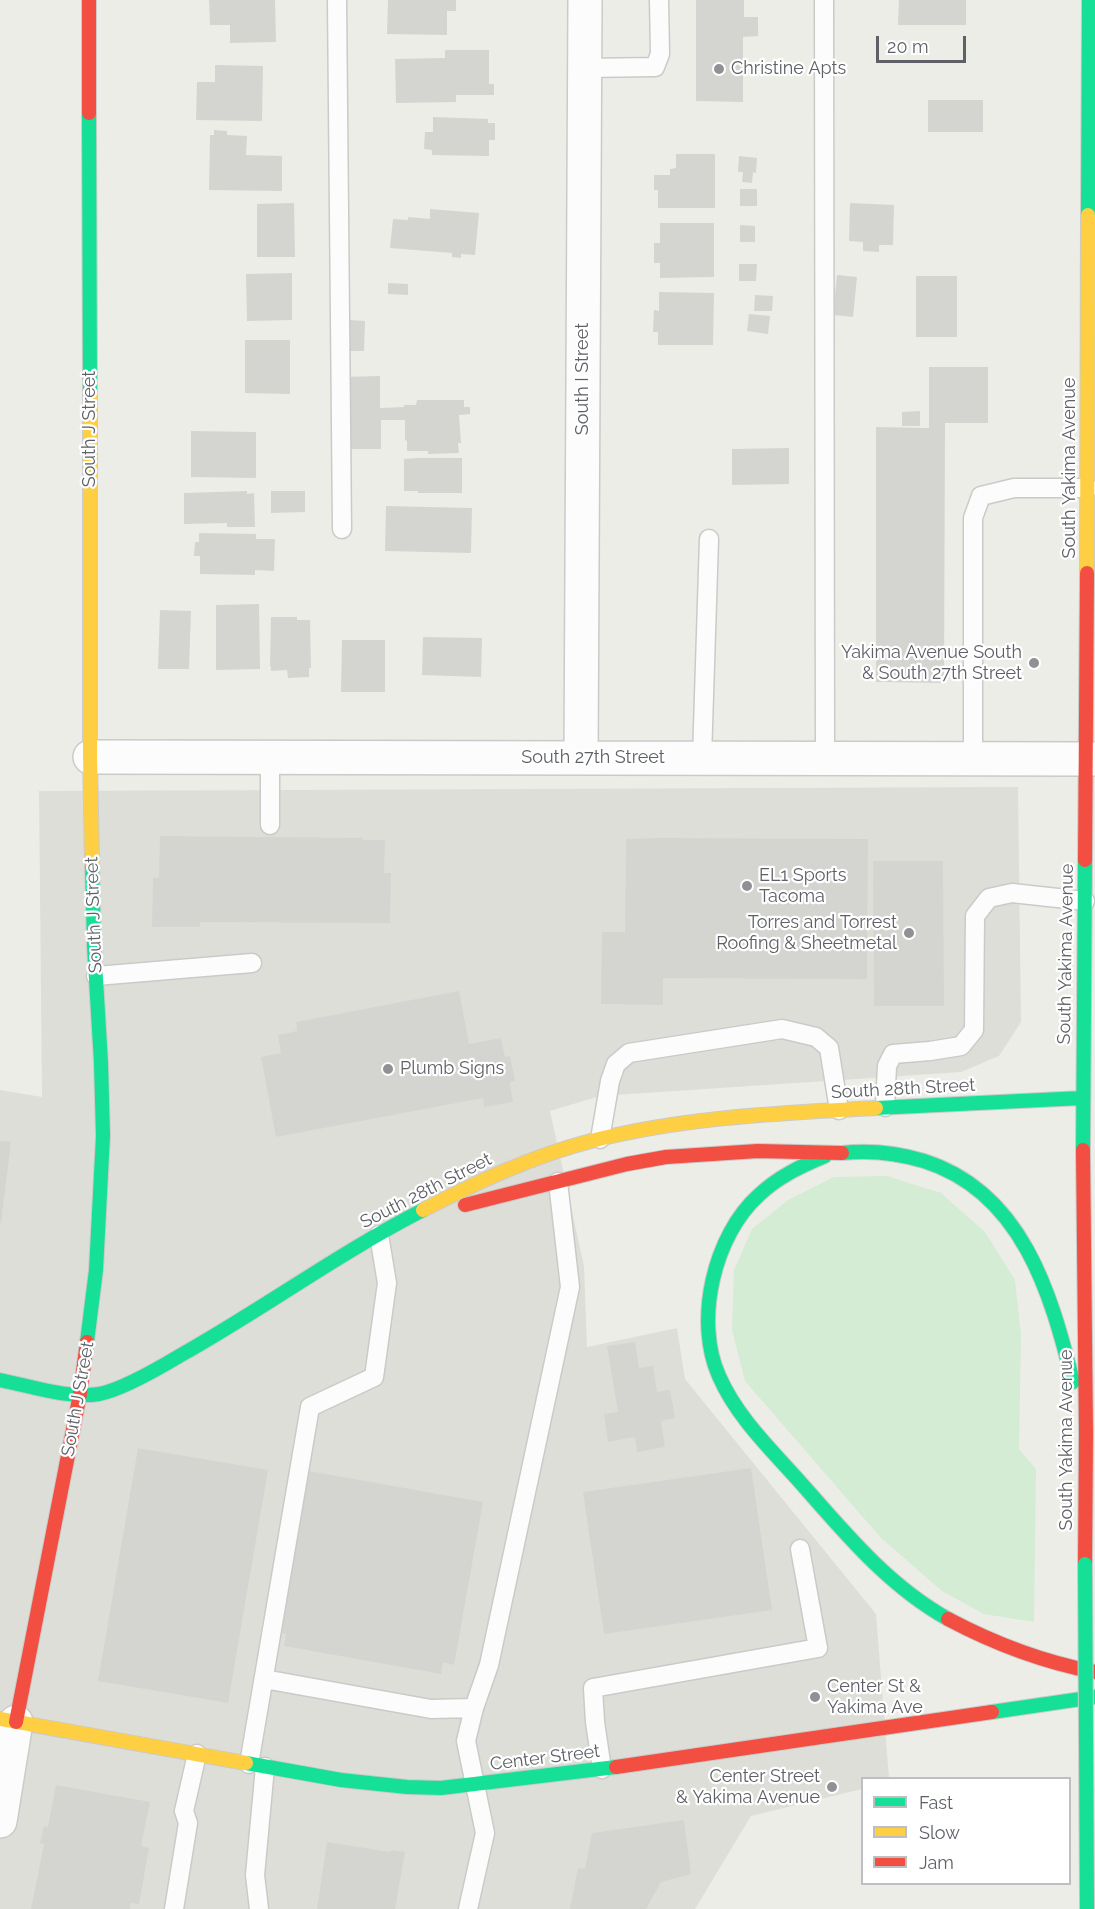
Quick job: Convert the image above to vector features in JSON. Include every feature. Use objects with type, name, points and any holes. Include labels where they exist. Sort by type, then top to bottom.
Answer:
[{"type":"main road","name":"South J Street","points":[[8,1720],[80,1394],[96,1270],[101,1194],[103,1136],[101,1063],[93,946],[90,757],[89,0]]},
{"type":"main road","name":"South Yakima Avenue","points":[[1088,1909],[1082,1098],[1089,1036],[1085,901],[1091,759],[1088,488],[1089,0]]},
{"type":"main road","name":"South 28th Street","points":[[0,1380],[80,1394],[99,1394],[112,1389],[158,1368],[216,1336],[379,1234],[468,1186],[557,1151],[600,1139],[638,1130],[746,1115],[1082,1098]]},
{"type":"main road","points":[[411,1216],[462,1206],[615,1166],[688,1155],[774,1151],[832,1154],[862,1151],[894,1153],[928,1162],[961,1177],[990,1199],[1020,1238],[1052,1309],[1086,1434]]},
{"type":"main road","points":[[832,1154],[804,1164],[779,1178],[754,1199],[729,1233],[714,1278],[709,1299],[707,1325],[712,1360],[723,1389],[751,1426],[858,1548],[900,1587],[948,1619],[992,1642],[1074,1669],[1095,1672]]},
{"type":"main road","name":"Center Street","points":[[8,1720],[341,1780],[441,1788],[602,1769],[1095,1697]]},
{"type":"street","name":"South I Street","points":[[581,758],[585,0]]},
{"type":"street","name":"South 27th Street","points":[[90,757],[1091,759]]},
{"type":"street","name":"South J Street","points":[[0,1821],[8,1720]]},
{"type":"lane","points":[[337,0],[342,529]]},
{"type":"lane","points":[[584,68],[655,67],[660,54],[659,0]]},
{"type":"lane","points":[[824,0],[825,758]]},
{"type":"lane","points":[[973,759],[973,518],[981,496],[1014,488],[1088,488]]},
{"type":"lane","points":[[702,758],[709,539]]},
{"type":"lane","points":[[270,757],[270,825]]},
{"type":"lane","points":[[885,1107],[887,1066],[893,1054],[962,1046],[974,1030],[975,916],[989,898],[1012,893],[1085,901]]},
{"type":"lane","points":[[96,976],[252,963]]},
{"type":"lane","points":[[600,1139],[610,1081],[616,1064],[629,1053],[782,1029],[816,1037],[829,1048],[839,1110]]},
{"type":"lane","points":[[468,1909],[485,1833],[466,1741],[474,1708],[489,1665],[570,1287],[558,1182]]},
{"type":"lane","points":[[259,1909],[255,1875],[257,1765],[264,1679],[310,1407],[374,1377],[387,1283],[379,1234]]},
{"type":"lane","points":[[602,1769],[593,1688],[818,1648],[800,1549]]},
{"type":"lane","points":[[264,1679],[431,1709],[474,1708]]},
{"type":"lane","points":[[174,1909],[188,1823],[184,1811],[197,1754]]},
{"type":"shaded area","points":[[1018,787],[1021,1022],[999,1056],[961,1072],[600,1096],[550,1111],[584,1266],[587,1347],[677,1328],[685,1379],[876,1614],[889,1777],[861,1777],[861,1789],[751,1816],[695,1909],[0,1909],[0,1090],[42,1097],[39,791]]},
{"type":"green space","points":[[887,1176],[941,1193],[985,1232],[1015,1280],[1021,1335],[1019,1449],[1036,1469],[1034,1622],[984,1614],[942,1591],[881,1538],[745,1381],[732,1330],[734,1270],[752,1229],[788,1200],[834,1177]]},
{"type":"building","points":[[209,0],[275,0],[276,42],[230,43],[230,25],[210,25]]},
{"type":"building","points":[[388,0],[456,0],[456,11],[447,11],[447,35],[387,34]]},
{"type":"building","name":"Christine Apts","points":[[696,0],[744,0],[744,17],[758,17],[758,36],[743,37],[743,102],[696,101]]},
{"type":"building","points":[[899,0],[966,0],[966,25],[898,25]]},
{"type":"building","points":[[445,50],[489,50],[489,84],[494,84],[494,95],[456,95],[456,102],[396,103],[395,59],[445,58]]},
{"type":"building","points":[[215,65],[263,66],[262,121],[196,120],[197,82],[215,82]]},
{"type":"building","points":[[928,100],[983,100],[983,132],[928,132]]},
{"type":"building","points":[[433,117],[488,119],[488,123],[495,123],[495,140],[489,140],[489,156],[432,155],[432,150],[424,149],[425,132],[433,132]]},
{"type":"building","points":[[214,130],[227,131],[227,135],[247,136],[246,155],[282,156],[282,191],[209,190],[210,135],[214,135]]},
{"type":"building","points":[[676,154],[715,154],[715,208],[658,208],[658,190],[654,190],[654,175],[670,175],[670,169],[676,168]]},
{"type":"building","points":[[739,156],[757,158],[756,173],[753,172],[752,183],[742,182],[743,172],[738,172]]},
{"type":"building","points":[[740,189],[757,189],[757,206],[740,206]]},
{"type":"building","points":[[294,203],[295,257],[257,257],[257,204]]},
{"type":"building","points":[[850,203],[894,205],[893,245],[879,245],[879,252],[863,251],[863,242],[849,241]]},
{"type":"building","points":[[430,209],[479,213],[475,255],[461,254],[461,258],[452,257],[452,253],[390,248],[393,219],[408,220],[408,217],[430,219]]},
{"type":"building","points":[[660,223],[714,223],[714,277],[660,278],[660,263],[654,263],[654,243],[660,243]]},
{"type":"building","points":[[740,225],[755,226],[755,242],[740,242]]},
{"type":"building","points":[[739,264],[757,264],[756,281],[739,281]]},
{"type":"building","points":[[292,273],[292,320],[247,321],[246,274]]},
{"type":"building","points":[[837,275],[857,277],[853,317],[833,315]]},
{"type":"building","points":[[916,276],[957,276],[957,337],[916,337]]},
{"type":"building","points":[[388,283],[408,284],[408,295],[388,294]]},
{"type":"building","points":[[659,292],[714,293],[713,345],[658,345],[658,332],[653,332],[654,310],[659,311]]},
{"type":"building","points":[[755,295],[773,296],[772,311],[754,311]]},
{"type":"building","points":[[749,314],[770,316],[768,334],[747,331]]},
{"type":"building","points":[[349,320],[365,321],[364,351],[349,351]]},
{"type":"building","points":[[245,340],[290,340],[290,394],[245,393]]},
{"type":"building","points":[[929,367],[988,367],[988,423],[945,423],[944,683],[876,682],[876,427],[929,428]]},
{"type":"building","points":[[380,376],[380,408],[416,405],[417,400],[464,400],[464,407],[470,407],[470,414],[459,415],[461,443],[458,443],[459,453],[428,454],[428,451],[407,451],[405,420],[381,420],[381,449],[341,449],[341,377]]},
{"type":"building","points":[[920,411],[920,426],[902,426],[902,412]]},
{"type":"building","points":[[191,431],[256,432],[256,478],[191,477]]},
{"type":"building","points":[[789,448],[789,484],[732,485],[732,449]]},
{"type":"building","points":[[462,458],[462,493],[404,491],[404,459]]},
{"type":"building","points":[[247,491],[247,494],[254,493],[255,527],[227,527],[227,523],[184,524],[184,493]]},
{"type":"building","points":[[271,491],[305,491],[305,512],[271,513]]},
{"type":"building","points":[[386,506],[472,508],[471,553],[385,551]]},
{"type":"building","points":[[199,533],[256,534],[256,539],[275,539],[274,571],[255,570],[255,575],[200,574],[200,556],[194,556],[195,542],[199,542]]},
{"type":"building","points":[[259,604],[260,669],[216,670],[216,605]]},
{"type":"building","points":[[160,610],[191,611],[189,669],[158,669]]},
{"type":"building","points":[[271,617],[297,617],[297,620],[310,620],[311,668],[309,668],[309,677],[288,678],[287,670],[271,671]]},
{"type":"building","points":[[423,637],[482,638],[481,677],[422,675]]},
{"type":"building","points":[[342,640],[385,640],[385,692],[341,692]]},
{"type":"building","points":[[160,836],[385,840],[384,873],[391,873],[390,923],[200,922],[200,927],[152,927],[153,878],[159,878]]},
{"type":"building","name":"EL1 Sports Tacoma","points":[[626,839],[868,839],[867,979],[663,978],[663,1005],[601,1004],[602,932],[625,932]]},
{"type":"building","name":"Torres and Torrest Roofing & Sheetmetal","points":[[873,861],[943,861],[944,1006],[874,1006]]},
{"type":"building","name":"Plumb Signs","points":[[459,991],[469,1044],[501,1038],[505,1057],[510,1056],[515,1081],[510,1082],[513,1102],[484,1107],[483,1098],[276,1137],[261,1057],[281,1053],[278,1035],[297,1031],[296,1022]]},
{"type":"building","points":[[0,1141],[11,1142],[1,1223],[0,1223]]},
{"type":"building","points":[[635,1342],[639,1368],[653,1366],[657,1392],[670,1390],[675,1418],[661,1421],[665,1447],[637,1452],[635,1437],[608,1442],[604,1414],[618,1412],[607,1346]]},
{"type":"building","points":[[138,1448],[268,1470],[228,1703],[98,1681]]},
{"type":"building","points":[[751,1468],[772,1610],[604,1634],[583,1492]]},
{"type":"building","points":[[309,1471],[483,1502],[454,1665],[443,1662],[441,1674],[284,1646],[286,1634],[280,1633]]},
{"type":"building","points":[[56,1785],[150,1802],[141,1846],[149,1848],[139,1904],[131,1903],[130,1909],[31,1909],[44,1844],[40,1843],[44,1826],[48,1827]]},
{"type":"building","points":[[684,1820],[691,1874],[661,1882],[646,1909],[570,1909],[578,1868],[585,1869],[592,1833]]},
{"type":"building","points":[[327,1842],[390,1852],[391,1850],[405,1852],[395,1909],[317,1909]]},
{"type":"traffic: fast","points":[[1088,215],[1089,0]]},
{"type":"traffic: fast","points":[[89,113],[90,395]]},
{"type":"traffic: fast","points":[[1083,1150],[1085,860]]},
{"type":"traffic: fast","points":[[87,1342],[96,1270],[103,1136],[92,863]]},
{"type":"traffic: fast","points":[[876,1108],[1082,1098]]},
{"type":"traffic: fast","points":[[842,1153],[883,1153],[924,1161],[958,1176],[986,1196],[1008,1221],[1027,1250],[1042,1281],[1073,1382]]},
{"type":"traffic: fast","points":[[825,1156],[790,1172],[766,1189],[743,1212],[730,1232],[720,1255],[709,1305],[708,1330],[712,1354],[727,1392],[747,1422],[771,1450],[840,1527],[890,1578],[908,1593],[948,1619]]},
{"type":"traffic: fast","points":[[0,1380],[74,1395],[99,1394],[118,1388],[152,1372],[361,1244],[423,1210]]},
{"type":"traffic: fast","points":[[1085,1564],[1087,1909]]},
{"type":"traffic: fast","points":[[992,1712],[1095,1697]]},
{"type":"traffic: fast","points":[[246,1763],[341,1780],[441,1788],[616,1767]]},
{"type":"traffic: slow","points":[[1087,573],[1088,215]]},
{"type":"traffic: slow","points":[[90,395],[92,863]]},
{"type":"traffic: slow","points":[[423,1210],[527,1162],[569,1147],[626,1133],[733,1117],[876,1108]]},
{"type":"traffic: slow","points":[[0,1719],[246,1763]]},
{"type":"traffic: jam","points":[[89,0],[89,113]]},
{"type":"traffic: jam","points":[[1085,860],[1087,573]]},
{"type":"traffic: jam","points":[[1083,1150],[1085,1564]]},
{"type":"traffic: jam","points":[[465,1205],[627,1164],[666,1157],[758,1151],[842,1153]]},
{"type":"traffic: jam","points":[[16,1722],[80,1394],[87,1342]]},
{"type":"traffic: jam","points":[[948,1619],[1020,1651],[1095,1672]]},
{"type":"traffic: jam","points":[[616,1767],[992,1712]]},
{"type":"place","name":"Christine Apts","points":[[719,69]]},
{"type":"place","name":"Yakima Avenue South & South 27th Street","points":[[1034,663]]},
{"type":"place","name":"EL1 Sports Tacoma","points":[[747,886]]},
{"type":"place","name":"Torres and Torrest Roofing & Sheetmetal","points":[[909,933]]},
{"type":"place","name":"Plumb Signs","points":[[388,1069]]},
{"type":"place","name":"Center St & Yakima Ave","points":[[815,1697]]},
{"type":"place","name":"Center Street & Yakima Avenue","points":[[832,1787]]}]
